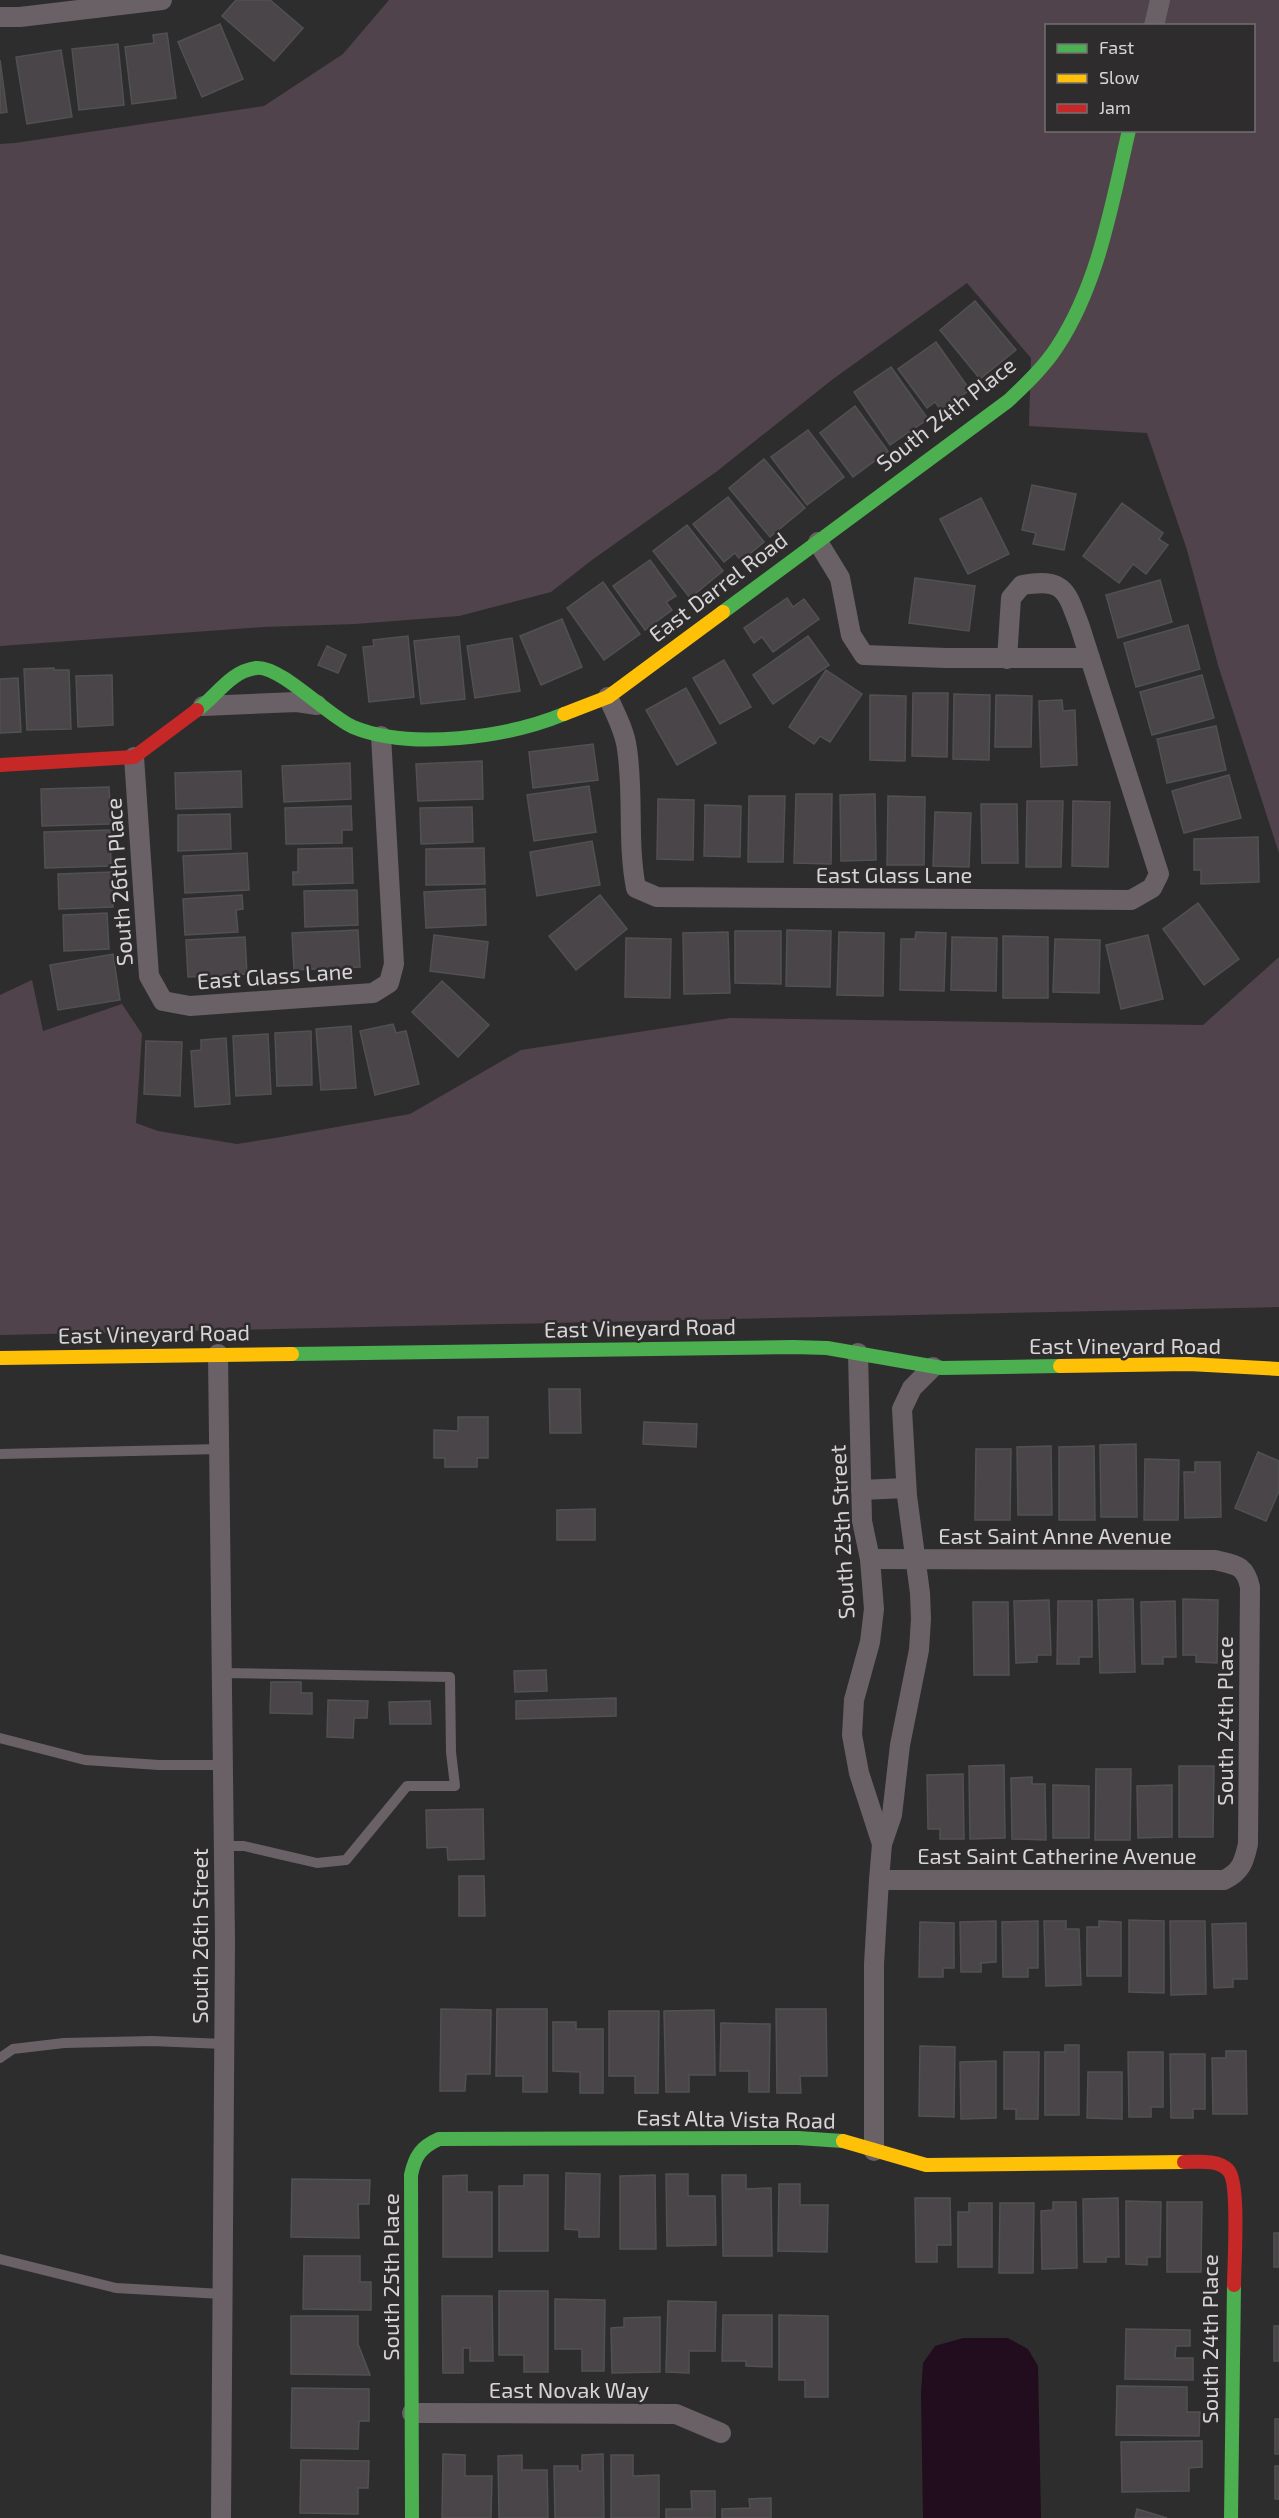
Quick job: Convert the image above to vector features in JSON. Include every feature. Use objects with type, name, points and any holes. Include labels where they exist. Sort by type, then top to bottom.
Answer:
[{"type":"street","points":[[0,17],[20,17],[162,0]]},
{"type":"street","points":[[1154,24],[1160,0]]},
{"type":"street","name":"South 24th Place","points":[[818,542],[1008,401],[1038,372],[1062,340],[1099,254],[1129,132]]},
{"type":"street","name":"East Darrel Road","points":[[134,757],[203,706],[229,679],[256,668],[278,675],[301,688],[318,705],[351,726],[381,736],[448,739],[492,734],[543,723],[608,697],[818,542],[840,578],[851,634],[864,655],[1007,659],[1090,658]]},
{"type":"street","points":[[1007,659],[1011,598],[1022,585],[1043,582],[1060,586],[1069,599],[1090,658]]},
{"type":"street","name":"East Glass Lane","points":[[608,697],[627,746],[632,867],[636,888],[657,897],[1131,900],[1152,888],[1158,874],[1090,658]]},
{"type":"street","name":"East Darrel Road","points":[[203,706],[297,702],[318,705]]},
{"type":"street","name":"East Glass Lane","points":[[163,1001],[190,1006],[373,993],[389,983],[394,964],[381,736]]},
{"type":"street","points":[[0,765],[134,757]]},
{"type":"street","name":"South 26th Place","points":[[134,757],[149,975],[163,1001]]},
{"type":"street","name":"East Vineyard Road","points":[[0,1358],[793,1347],[827,1348],[933,1367],[1189,1364],[1279,1369]]},
{"type":"street","name":"South 25th Street","points":[[858,1353],[862,1521],[870,1559],[874,1609],[870,1642],[854,1700],[852,1735],[859,1773],[882,1844]]},
{"type":"street","name":"South 26th Street","points":[[218,1354],[224,1846],[221,2518]]},
{"type":"street","name":"South 25th Street","points":[[874,2151],[874,1964],[882,1844],[892,1815],[900,1745],[919,1650],[920,1593],[906,1488],[902,1409],[912,1388],[933,1367]]},
{"type":"street","points":[[861,1490],[906,1488]]},
{"type":"street","name":"East Saint Anne Avenue","points":[[870,1559],[1215,1560],[1240,1566]]},
{"type":"street","name":"South 24th Place","points":[[1234,1875],[1244,1864],[1248,1844],[1250,1587],[1247,1575],[1240,1566]]},
{"type":"street","name":"East Saint Catherine Avenue","points":[[879,1880],[1224,1880],[1234,1875]]},
{"type":"street","name":"East Alta Vista Road","points":[[425,2144],[439,2139],[806,2138],[850,2143],[900,2160],[926,2165],[1209,2162],[1224,2165]]},
{"type":"street","name":"South 25th Place","points":[[412,2413],[411,2175],[414,2156],[425,2144]]},
{"type":"street","name":"South 24th Place","points":[[1224,2165],[1233,2175],[1235,2191],[1231,2518]]},
{"type":"street","points":[[412,2413],[412,2518]]},
{"type":"street","name":"East Novak Way","points":[[412,2413],[676,2414],[721,2433]]},
{"type":"lane","points":[[0,1454],[220,1449]]},
{"type":"lane","points":[[222,1673],[450,1677],[451,1752],[455,1786],[407,1786],[346,1860],[317,1863],[244,1846],[224,1846]]},
{"type":"lane","points":[[0,1737],[85,1760],[159,1765],[223,1765]]},
{"type":"lane","points":[[0,2058],[13,2049],[64,2043],[152,2041],[224,2044]]},
{"type":"lane","points":[[0,2259],[116,2288],[222,2294]]},
{"type":"shaded area","points":[[389,0],[1279,0],[1279,853],[1218,665],[1187,550],[1147,433],[1029,426],[1031,358],[967,283],[833,379],[716,472],[551,592],[459,616],[355,624],[263,627],[0,646],[0,144],[264,106],[343,54]]},
{"type":"shaded area","points":[[1279,957],[1279,1307],[0,1335],[0,995],[32,980],[43,1031],[122,1004],[142,1034],[136,1123],[158,1131],[237,1144],[410,1114],[521,1050],[730,1018],[1203,1025]]},
{"type":"shaded area","points":[[963,2338],[1008,2338],[1028,2349],[1038,2366],[1041,2518],[923,2518],[921,2393],[923,2363],[935,2346]]},
{"type":"building","points":[[236,0],[270,0],[303,28],[274,61],[222,16]]},
{"type":"building","points":[[220,24],[243,79],[202,97],[178,42]]},
{"type":"building","points":[[167,33],[176,98],[132,104],[125,47],[154,43],[153,35]]},
{"type":"building","points":[[118,44],[124,105],[79,110],[72,49]]},
{"type":"building","points":[[61,50],[72,117],[27,124],[16,57]]},
{"type":"building","points":[[0,60],[7,112],[0,113]]},
{"type":"building","points":[[975,301],[1016,350],[980,379],[940,330]]},
{"type":"building","points":[[936,342],[970,390],[941,410],[935,402],[927,408],[898,369]]},
{"type":"building","points":[[891,367],[928,419],[890,445],[854,392]]},
{"type":"building","points":[[855,406],[888,451],[853,477],[820,433]]},
{"type":"building","points":[[808,430],[844,477],[807,505],[771,457]]},
{"type":"building","points":[[764,459],[805,508],[770,537],[729,488]]},
{"type":"building","points":[[1032,485],[1076,494],[1064,550],[1033,544],[1036,533],[1022,530]]},
{"type":"building","points":[[728,497],[764,542],[741,561],[735,553],[724,562],[693,524]]},
{"type":"building","points":[[981,498],[1009,554],[968,574],[940,519]]},
{"type":"building","points":[[1122,503],[1163,533],[1159,539],[1168,545],[1146,574],[1133,564],[1119,583],[1083,556]]},
{"type":"building","points":[[687,525],[723,571],[690,598],[653,551]]},
{"type":"building","points":[[650,560],[676,596],[666,602],[672,610],[645,630],[613,586]]},
{"type":"building","points":[[915,578],[975,586],[969,631],[909,623]]},
{"type":"building","points":[[1160,580],[1172,622],[1118,638],[1106,595]]},
{"type":"building","points":[[603,582],[640,634],[604,660],[567,608]]},
{"type":"building","points":[[787,598],[793,607],[804,599],[819,619],[773,652],[762,637],[754,643],[744,628]]},
{"type":"building","points":[[562,619],[582,667],[541,685],[520,636]]},
{"type":"building","points":[[1188,625],[1200,669],[1136,687],[1124,643]]},
{"type":"building","points":[[408,636],[414,697],[369,702],[363,647],[374,646],[373,640]]},
{"type":"building","points":[[459,636],[465,699],[421,704],[414,641]]},
{"type":"building","points":[[808,636],[829,665],[773,704],[753,675]]},
{"type":"building","points":[[512,638],[520,691],[475,698],[467,646]]},
{"type":"building","points":[[327,646],[346,655],[338,673],[318,665]]},
{"type":"building","points":[[724,660],[751,707],[720,724],[693,678]]},
{"type":"building","points":[[54,668],[54,670],[69,670],[71,729],[27,730],[24,669]]},
{"type":"building","points":[[826,670],[862,694],[830,742],[820,736],[814,744],[789,727]]},
{"type":"building","points":[[112,675],[113,725],[78,727],[76,676]]},
{"type":"building","points":[[1202,675],[1214,718],[1152,735],[1140,692]]},
{"type":"building","points":[[18,678],[21,732],[0,733],[0,679]]},
{"type":"building","points":[[686,688],[716,743],[677,765],[646,710]]},
{"type":"building","points":[[913,693],[948,693],[947,757],[912,756]]},
{"type":"building","points":[[954,694],[990,695],[989,760],[953,759]]},
{"type":"building","points":[[870,695],[906,696],[905,761],[870,760]]},
{"type":"building","points":[[996,695],[1032,696],[1031,747],[995,747]]},
{"type":"building","points":[[1062,700],[1063,711],[1075,710],[1077,765],[1041,767],[1039,701]]},
{"type":"building","points":[[1216,726],[1226,770],[1167,783],[1157,739]]},
{"type":"building","points":[[593,744],[598,780],[533,788],[529,752]]},
{"type":"building","points":[[482,761],[483,799],[418,801],[416,764]]},
{"type":"building","points":[[350,763],[351,799],[284,802],[282,766]]},
{"type":"building","points":[[241,771],[242,807],[176,809],[175,773]]},
{"type":"building","points":[[1229,775],[1241,818],[1184,833],[1172,791]]},
{"type":"building","points":[[589,786],[596,832],[534,841],[527,795]]},
{"type":"building","points":[[109,787],[111,824],[42,826],[41,789]]},
{"type":"building","points":[[796,794],[832,794],[831,864],[794,863]]},
{"type":"building","points":[[875,794],[876,860],[841,861],[840,795]]},
{"type":"building","points":[[749,796],[785,796],[783,862],[748,862]]},
{"type":"building","points":[[888,796],[925,797],[924,865],[887,865]]},
{"type":"building","points":[[658,799],[694,800],[693,860],[657,859]]},
{"type":"building","points":[[1027,801],[1063,801],[1061,867],[1026,867]]},
{"type":"building","points":[[1073,801],[1110,802],[1108,867],[1072,866]]},
{"type":"building","points":[[981,804],[1017,804],[1018,863],[982,863]]},
{"type":"building","points":[[705,805],[741,806],[740,857],[704,856]]},
{"type":"building","points":[[351,806],[352,830],[342,830],[342,843],[286,844],[285,808]]},
{"type":"building","points":[[472,807],[473,842],[421,844],[420,808]]},
{"type":"building","points":[[935,812],[971,813],[969,867],[933,866]]},
{"type":"building","points":[[230,814],[231,849],[178,851],[178,815]]},
{"type":"building","points":[[110,830],[111,866],[45,868],[44,832]]},
{"type":"building","points":[[1258,837],[1259,882],[1201,884],[1201,870],[1194,870],[1194,839]]},
{"type":"building","points":[[592,841],[600,885],[537,896],[530,852]]},
{"type":"building","points":[[352,848],[353,883],[293,885],[293,872],[298,872],[298,849]]},
{"type":"building","points":[[484,848],[485,884],[426,885],[426,849]]},
{"type":"building","points":[[247,853],[249,890],[185,893],[183,856]]},
{"type":"building","points":[[112,872],[113,907],[59,909],[58,874]]},
{"type":"building","points":[[485,889],[486,925],[426,928],[424,892]]},
{"type":"building","points":[[357,890],[358,925],[305,927],[304,891]]},
{"type":"building","points":[[242,895],[243,909],[236,910],[238,932],[185,935],[183,899]]},
{"type":"building","points":[[600,895],[627,929],[576,970],[549,936]]},
{"type":"building","points":[[1198,903],[1239,959],[1204,985],[1163,929]]},
{"type":"building","points":[[107,913],[109,949],[64,951],[63,915]]},
{"type":"building","points":[[358,930],[360,967],[294,970],[292,933]]},
{"type":"building","points":[[787,930],[831,931],[830,987],[786,986]]},
{"type":"building","points":[[735,931],[781,931],[781,984],[735,983]]},
{"type":"building","points":[[728,932],[730,993],[684,994],[683,933]]},
{"type":"building","points":[[839,932],[884,933],[883,996],[837,995]]},
{"type":"building","points":[[916,932],[946,933],[944,991],[900,990],[901,939],[915,939]]},
{"type":"building","points":[[434,935],[488,942],[484,978],[430,971]]},
{"type":"building","points":[[1148,935],[1163,999],[1121,1009],[1106,945]]},
{"type":"building","points":[[1003,936],[1048,937],[1048,998],[1003,998]]},
{"type":"building","points":[[245,937],[247,974],[188,977],[186,940]]},
{"type":"building","points":[[952,937],[997,938],[996,991],[951,990]]},
{"type":"building","points":[[626,938],[671,939],[670,998],[625,997]]},
{"type":"building","points":[[1055,939],[1100,940],[1099,993],[1053,992]]},
{"type":"building","points":[[113,954],[120,1000],[58,1010],[50,965]]},
{"type":"building","points":[[442,981],[489,1025],[458,1057],[412,1012]]},
{"type":"building","points":[[393,1024],[396,1033],[406,1031],[419,1084],[375,1095],[360,1031]]},
{"type":"building","points":[[351,1026],[356,1088],[321,1090],[316,1029]]},
{"type":"building","points":[[311,1031],[312,1085],[277,1086],[275,1033]]},
{"type":"building","points":[[268,1034],[271,1094],[236,1096],[233,1036]]},
{"type":"building","points":[[226,1038],[230,1104],[195,1107],[191,1051],[201,1050],[201,1040]]},
{"type":"building","points":[[146,1041],[182,1042],[180,1096],[144,1094]]},
{"type":"building","points":[[549,1389],[580,1389],[581,1433],[550,1433]]},
{"type":"building","points":[[458,1417],[488,1417],[488,1458],[477,1458],[477,1467],[445,1467],[445,1458],[434,1458],[434,1430],[458,1431]]},
{"type":"building","points":[[644,1422],[697,1424],[696,1447],[643,1444]]},
{"type":"building","points":[[1136,1444],[1137,1517],[1101,1517],[1100,1445]]},
{"type":"building","points":[[1051,1446],[1052,1515],[1018,1515],[1017,1447]]},
{"type":"building","points":[[1094,1446],[1095,1520],[1059,1520],[1059,1447]]},
{"type":"building","points":[[976,1449],[1011,1449],[1010,1520],[975,1520]]},
{"type":"building","points":[[1258,1452],[1279,1461],[1279,1491],[1266,1521],[1235,1508]]},
{"type":"building","points":[[1145,1459],[1179,1460],[1178,1520],[1144,1520]]},
{"type":"building","points":[[1195,1462],[1220,1462],[1221,1517],[1185,1518],[1184,1472],[1195,1472]]},
{"type":"building","points":[[595,1509],[595,1540],[557,1540],[557,1510]]},
{"type":"building","points":[[1133,1599],[1135,1672],[1100,1673],[1098,1600]]},
{"type":"building","points":[[1183,1599],[1218,1600],[1217,1663],[1196,1662],[1196,1655],[1183,1655]]},
{"type":"building","points":[[1049,1600],[1051,1655],[1037,1655],[1037,1662],[1016,1663],[1014,1601]]},
{"type":"building","points":[[1058,1601],[1092,1601],[1092,1657],[1079,1657],[1079,1664],[1057,1664]]},
{"type":"building","points":[[1175,1601],[1176,1657],[1163,1657],[1163,1664],[1142,1664],[1141,1602]]},
{"type":"building","points":[[973,1602],[1008,1602],[1009,1675],[974,1675]]},
{"type":"building","points":[[546,1670],[547,1691],[515,1692],[514,1671]]},
{"type":"building","points":[[271,1682],[301,1682],[301,1693],[312,1693],[312,1714],[270,1713]]},
{"type":"building","points":[[616,1698],[616,1716],[516,1719],[516,1701]]},
{"type":"building","points":[[328,1700],[368,1701],[367,1718],[354,1718],[353,1738],[327,1737]]},
{"type":"building","points":[[430,1701],[431,1724],[390,1724],[389,1702]]},
{"type":"building","points":[[1004,1765],[1005,1838],[970,1839],[969,1766]]},
{"type":"building","points":[[1179,1766],[1214,1766],[1213,1837],[1179,1837]]},
{"type":"building","points":[[1096,1769],[1131,1769],[1130,1840],[1095,1840]]},
{"type":"building","points":[[963,1774],[964,1839],[940,1839],[940,1829],[928,1829],[927,1775]]},
{"type":"building","points":[[1032,1777],[1032,1784],[1045,1784],[1046,1840],[1012,1839],[1011,1778]]},
{"type":"building","points":[[1053,1785],[1089,1786],[1089,1838],[1053,1838]]},
{"type":"building","points":[[1172,1785],[1172,1837],[1138,1838],[1137,1786]]},
{"type":"building","points":[[483,1809],[484,1859],[448,1860],[447,1847],[427,1848],[426,1810]]},
{"type":"building","points":[[459,1876],[484,1876],[485,1916],[459,1916]]},
{"type":"building","points":[[1129,1920],[1164,1921],[1164,1993],[1129,1992]]},
{"type":"building","points":[[996,1921],[996,1962],[981,1963],[981,1972],[961,1972],[960,1922]]},
{"type":"building","points":[[1038,1921],[1038,1968],[1028,1968],[1028,1977],[1003,1977],[1002,1922]]},
{"type":"building","points":[[1044,1921],[1066,1921],[1066,1929],[1079,1929],[1081,1985],[1046,1986]]},
{"type":"building","points":[[1099,1921],[1121,1922],[1121,1976],[1087,1976],[1087,1927],[1099,1927]]},
{"type":"building","points":[[1170,1921],[1205,1921],[1206,1994],[1171,1995]]},
{"type":"building","points":[[920,1922],[954,1923],[954,1968],[943,1968],[943,1977],[919,1977]]},
{"type":"building","points":[[1246,1923],[1247,1979],[1233,1979],[1233,1987],[1214,1988],[1212,1924]]},
{"type":"building","points":[[441,2009],[491,2010],[490,2074],[466,2074],[465,2091],[440,2091]]},
{"type":"building","points":[[497,2009],[547,2009],[547,2092],[523,2092],[523,2076],[496,2076]]},
{"type":"building","points":[[776,2009],[826,2009],[827,2076],[800,2076],[801,2093],[777,2093]]},
{"type":"building","points":[[714,2010],[715,2075],[689,2075],[689,2092],[666,2092],[664,2011]]},
{"type":"building","points":[[609,2011],[659,2011],[658,2093],[635,2093],[635,2076],[609,2076]]},
{"type":"building","points":[[553,2022],[576,2022],[576,2029],[603,2029],[603,2093],[580,2093],[580,2072],[553,2071]]},
{"type":"building","points":[[721,2023],[770,2024],[769,2092],[749,2092],[749,2071],[720,2071]]},
{"type":"building","points":[[1065,2045],[1079,2045],[1079,2115],[1045,2115],[1045,2052],[1065,2052]]},
{"type":"building","points":[[920,2046],[955,2047],[954,2117],[919,2116]]},
{"type":"building","points":[[1226,2051],[1246,2051],[1247,2114],[1213,2114],[1212,2058],[1226,2058]]},
{"type":"building","points":[[1004,2052],[1039,2052],[1038,2119],[1016,2119],[1016,2109],[1004,2109]]},
{"type":"building","points":[[1128,2052],[1163,2052],[1163,2107],[1151,2107],[1151,2117],[1129,2117]]},
{"type":"building","points":[[1170,2054],[1205,2054],[1205,2109],[1193,2109],[1193,2118],[1171,2118]]},
{"type":"building","points":[[996,2061],[996,2118],[961,2119],[960,2062]]},
{"type":"building","points":[[1088,2072],[1122,2072],[1122,2119],[1087,2118]]},
{"type":"building","points":[[566,2173],[600,2174],[599,2237],[579,2237],[579,2230],[565,2229]]},
{"type":"building","points":[[666,2174],[688,2174],[688,2196],[715,2196],[716,2245],[667,2246]]},
{"type":"building","points":[[467,2175],[467,2192],[492,2192],[492,2257],[443,2257],[443,2176]]},
{"type":"building","points":[[524,2175],[548,2175],[548,2251],[499,2251],[499,2186],[524,2186]]},
{"type":"building","points":[[655,2175],[656,2249],[620,2249],[620,2176]]},
{"type":"building","points":[[722,2175],[746,2175],[746,2189],[771,2188],[772,2256],[723,2256]]},
{"type":"building","points":[[292,2179],[370,2180],[369,2204],[358,2204],[359,2238],[291,2237]]},
{"type":"building","points":[[779,2184],[800,2184],[800,2205],[828,2205],[827,2252],[778,2251]]},
{"type":"building","points":[[915,2198],[950,2198],[951,2245],[937,2245],[937,2262],[916,2262]]},
{"type":"building","points":[[1118,2198],[1119,2257],[1106,2257],[1106,2262],[1084,2262],[1083,2199]]},
{"type":"building","points":[[1126,2201],[1161,2202],[1160,2257],[1147,2257],[1147,2265],[1126,2264]]},
{"type":"building","points":[[1053,2202],[1076,2202],[1077,2268],[1042,2269],[1041,2211],[1053,2210]]},
{"type":"building","points":[[1167,2202],[1202,2202],[1201,2272],[1167,2272]]},
{"type":"building","points":[[969,2203],[992,2203],[992,2267],[958,2267],[958,2212],[969,2212]]},
{"type":"building","points":[[1000,2203],[1034,2203],[1033,2273],[999,2273]]},
{"type":"building","points":[[1274,2233],[1279,2233],[1279,2267],[1274,2267]]},
{"type":"building","points":[[304,2256],[360,2256],[360,2282],[371,2282],[371,2310],[303,2309]]},
{"type":"building","points":[[499,2291],[548,2291],[548,2372],[524,2372],[524,2355],[499,2355]]},
{"type":"building","points":[[442,2296],[492,2296],[493,2361],[470,2361],[470,2348],[463,2348],[463,2373],[443,2373]]},
{"type":"building","points":[[555,2299],[605,2300],[604,2371],[582,2371],[582,2349],[555,2349]]},
{"type":"building","points":[[668,2301],[716,2302],[715,2351],[689,2351],[689,2373],[666,2372]]},
{"type":"building","points":[[723,2315],[772,2315],[772,2367],[746,2366],[746,2361],[722,2361]]},
{"type":"building","points":[[779,2315],[828,2316],[828,2397],[805,2397],[805,2380],[779,2380]]},
{"type":"building","points":[[291,2316],[358,2316],[358,2344],[370,2375],[291,2374]]},
{"type":"building","points":[[660,2317],[660,2372],[612,2373],[611,2328],[624,2327],[624,2318]]},
{"type":"building","points":[[1274,2326],[1279,2326],[1279,2361],[1274,2361]]},
{"type":"building","points":[[1126,2329],[1190,2330],[1190,2346],[1176,2346],[1175,2358],[1193,2358],[1193,2380],[1125,2379]]},
{"type":"building","points":[[1117,2386],[1187,2387],[1187,2412],[1200,2412],[1199,2436],[1116,2435]]},
{"type":"building","points":[[292,2388],[369,2389],[369,2421],[359,2421],[358,2449],[291,2448]]},
{"type":"building","points":[[1275,2419],[1279,2419],[1279,2454],[1275,2454]]},
{"type":"building","points":[[1202,2441],[1202,2467],[1189,2468],[1189,2491],[1122,2492],[1121,2442]]},
{"type":"building","points":[[443,2454],[465,2455],[465,2476],[492,2476],[491,2518],[442,2518]]},
{"type":"building","points":[[603,2454],[604,2518],[555,2518],[554,2466],[578,2466],[578,2471],[582,2471],[582,2455]]},
{"type":"building","points":[[522,2455],[522,2470],[547,2470],[548,2518],[499,2518],[498,2456]]},
{"type":"building","points":[[611,2455],[633,2455],[633,2476],[659,2475],[659,2518],[611,2518]]},
{"type":"building","points":[[301,2460],[369,2461],[368,2488],[358,2488],[358,2514],[300,2513]]},
{"type":"building","points":[[1275,2466],[1279,2466],[1279,2499],[1275,2499]]},
{"type":"building","points":[[691,2491],[715,2491],[715,2518],[666,2518],[666,2509],[692,2509]]},
{"type":"building","points":[[771,2498],[771,2518],[722,2518],[722,2509],[750,2508],[749,2499]]},
{"type":"building","points":[[1137,2509],[1167,2518],[1135,2518]]},
{"type":"traffic: fast","points":[[723,612],[1008,401],[1046,361],[1071,322],[1094,269],[1110,214],[1129,132]]},
{"type":"traffic: fast","points":[[197,710],[238,674],[256,668],[266,669],[278,675],[353,727],[376,734],[430,739],[488,735],[564,714]]},
{"type":"traffic: fast","points":[[292,1354],[793,1347],[827,1348],[942,1368],[1060,1366]]},
{"type":"traffic: fast","points":[[412,2518],[411,2175],[417,2157],[423,2149],[439,2139],[798,2138],[843,2141]]},
{"type":"traffic: fast","points":[[1231,2518],[1234,2285]]},
{"type":"traffic: slow","points":[[564,714],[608,697],[723,612]]},
{"type":"traffic: slow","points":[[0,1358],[292,1354]]},
{"type":"traffic: slow","points":[[1060,1366],[1189,1364],[1279,1369]]},
{"type":"traffic: slow","points":[[843,2141],[926,2165],[1184,2162]]},
{"type":"traffic: jam","points":[[0,765],[134,757],[197,710]]},
{"type":"traffic: jam","points":[[1184,2162],[1219,2164],[1224,2166],[1232,2177],[1235,2206],[1234,2285]]}]
